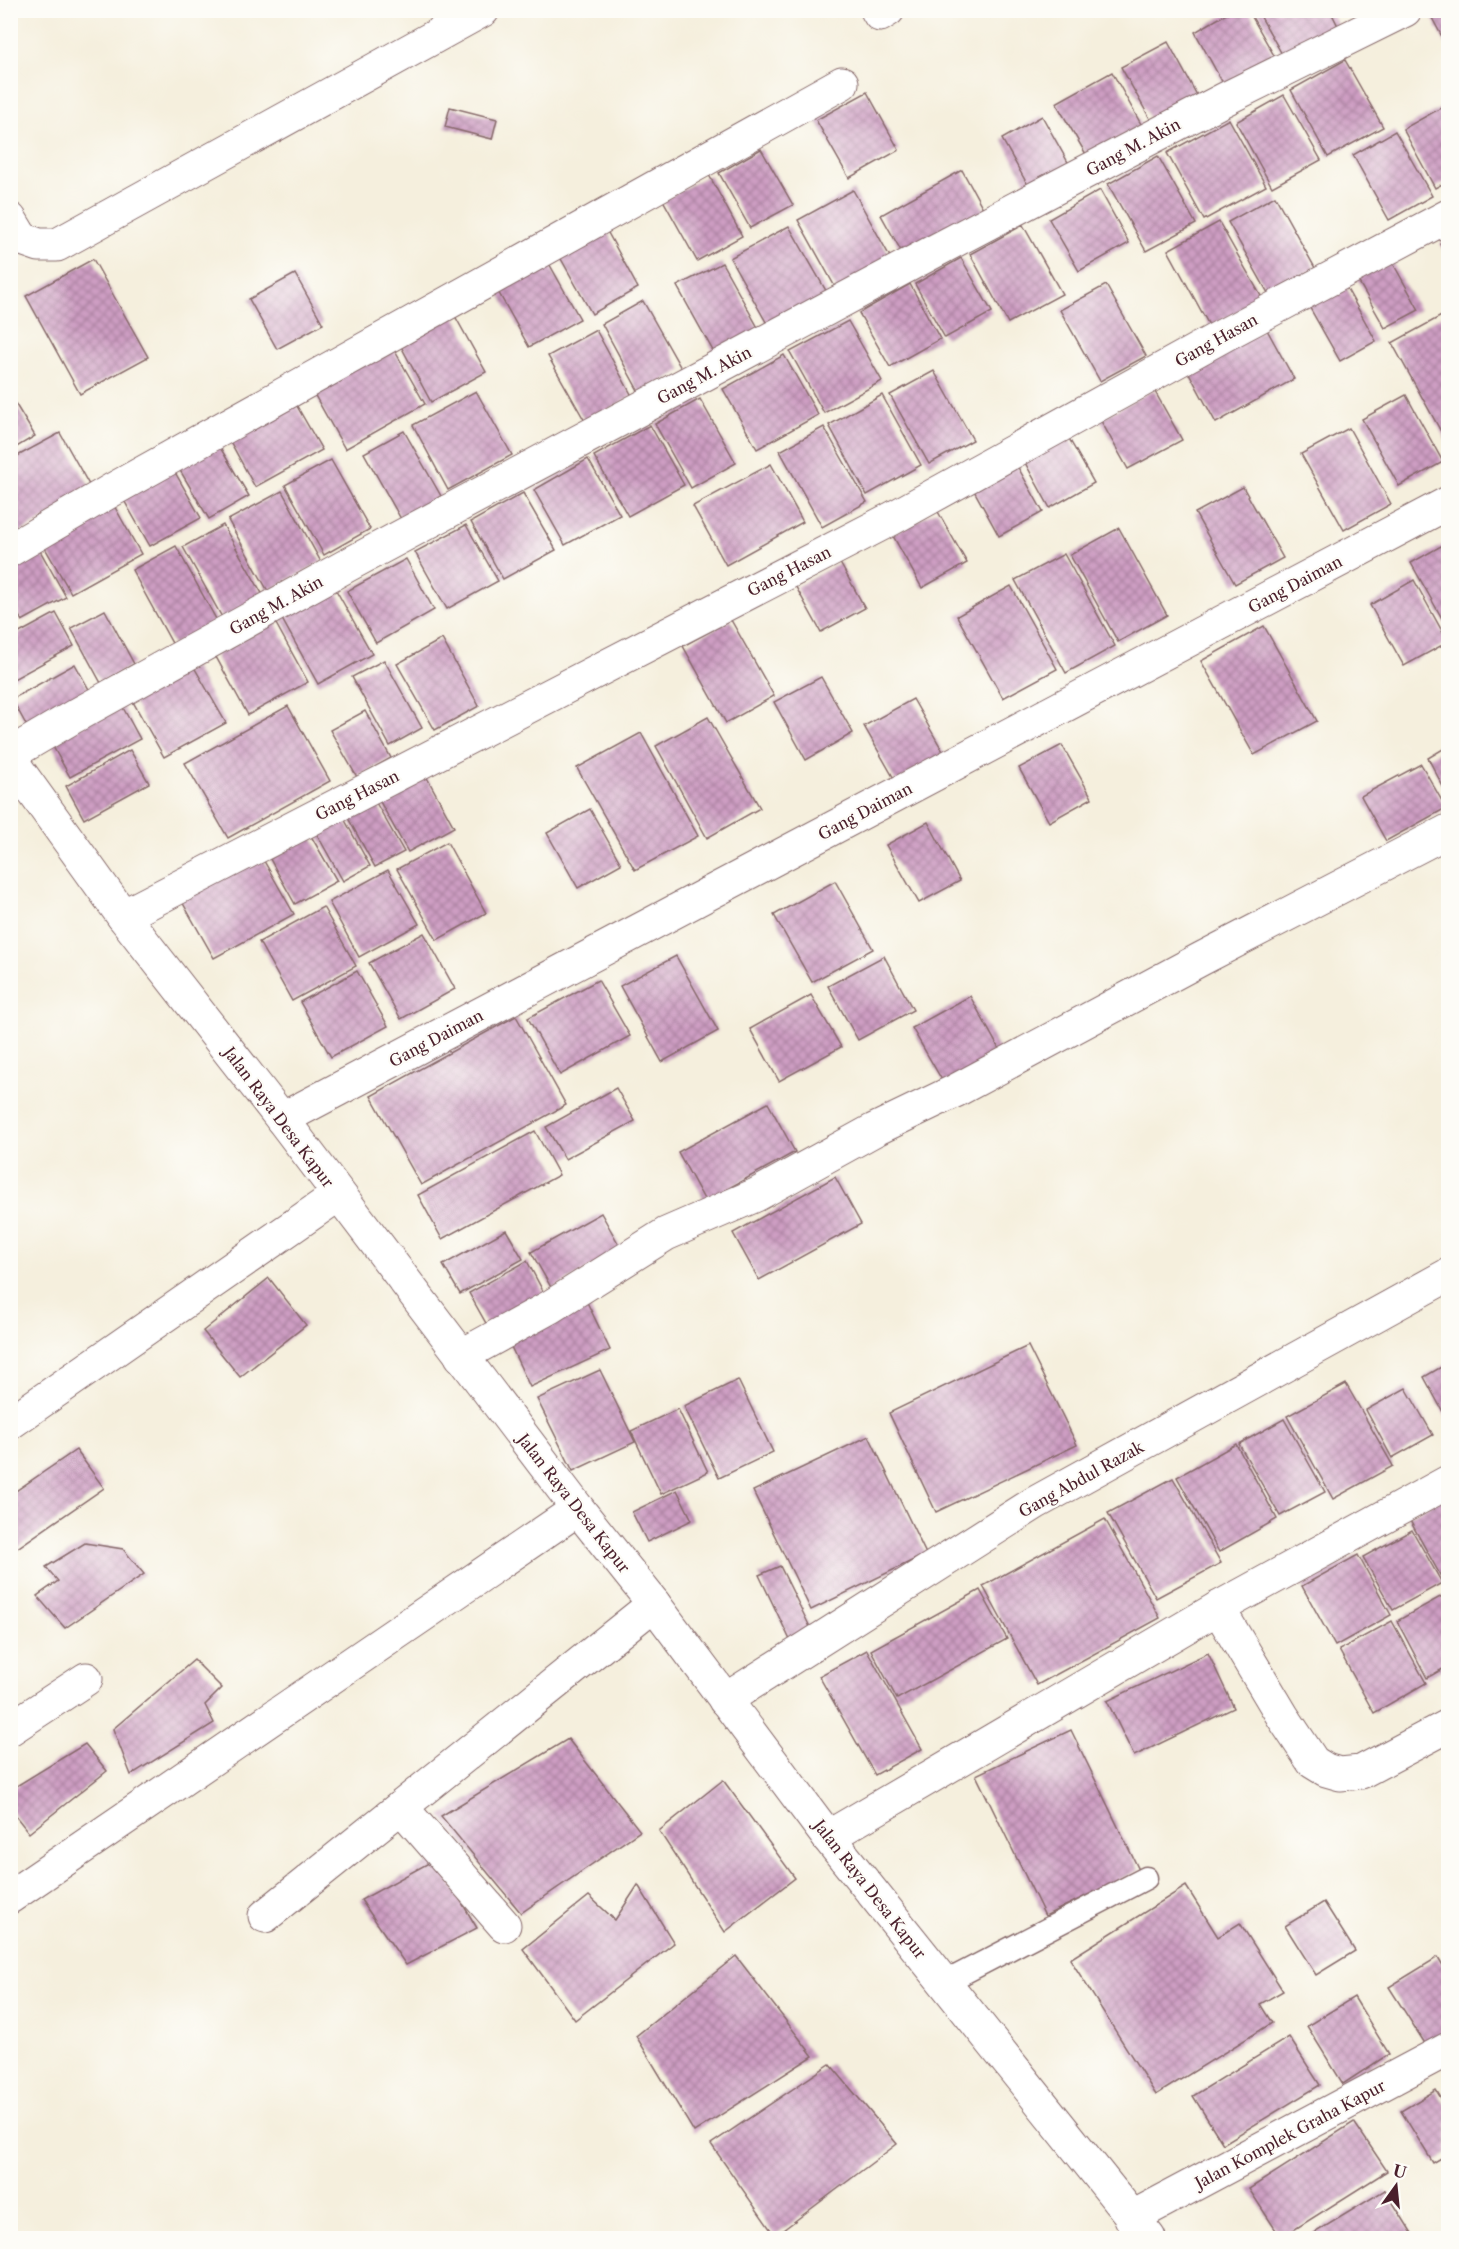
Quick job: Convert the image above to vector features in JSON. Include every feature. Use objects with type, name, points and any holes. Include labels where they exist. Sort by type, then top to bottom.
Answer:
[{"type":"street","points":[[10,219],[22,239],[39,245],[57,245],[483,10]]},
{"type":"street","points":[[877,10],[879,15],[888,10]]},
{"type":"street","name":"Gang M. Akin","points":[[10,757],[73,717],[357,561],[910,264],[1223,100],[1405,10]]},
{"type":"street","points":[[10,550],[122,484],[842,83]]},
{"type":"street","name":"Gang Hasan","points":[[123,916],[891,519],[1224,335],[1449,216]]},
{"type":"street","name":"Gang Daiman","points":[[282,1119],[1449,502]]},
{"type":"street","name":"Jalan Raya Desa Kapur","points":[[10,757],[123,916],[282,1119],[578,1509],[654,1604],[828,1837],[1140,2228]]},
{"type":"street","points":[[461,1356],[549,1307],[666,1234],[756,1194],[874,1130],[955,1091],[1201,959],[1449,831]]},
{"type":"street","points":[[10,1423],[338,1195]]},
{"type":"street","name":"Gang Abdul Razak","points":[[725,1700],[1035,1503],[1449,1275]]},
{"type":"street","points":[[828,1837],[1218,1608],[1449,1482]]},
{"type":"street","points":[[10,1897],[578,1509]]},
{"type":"street","points":[[265,1916],[654,1604]]},
{"type":"street","points":[[1218,1608],[1283,1717],[1313,1762],[1326,1770],[1340,1774],[1361,1772],[1449,1726]]},
{"type":"street","points":[[10,1729],[86,1679]]},
{"type":"street","points":[[401,1807],[504,1925]]},
{"type":"street","name":"Jalan Komplek Graha Kapur","points":[[1140,2228],[1449,2049]]},
{"type":"lane","points":[[944,1983],[1146,1878]]},
{"type":"building","points":[[1233,10],[1248,10],[1276,59],[1225,87],[1195,32]]},
{"type":"building","points":[[1257,10],[1330,10],[1338,26],[1283,56]]},
{"type":"building","points":[[1441,10],[1448,10],[1448,48],[1431,16]]},
{"type":"building","points":[[1168,42],[1199,99],[1153,124],[1121,67]]},
{"type":"building","points":[[1345,60],[1383,127],[1328,157],[1291,90]]},
{"type":"building","points":[[1112,72],[1142,126],[1087,156],[1056,103]]},
{"type":"building","points":[[867,92],[899,150],[849,178],[816,120]]},
{"type":"building","points":[[1284,95],[1321,160],[1272,187],[1236,122]]},
{"type":"building","points":[[1446,105],[1448,110],[1448,181],[1435,188],[1403,129]]},
{"type":"building","points":[[450,107],[497,119],[492,139],[445,127]]},
{"type":"building","points":[[1042,116],[1070,166],[1030,189],[1002,139]]},
{"type":"building","points":[[1229,119],[1266,186],[1204,220],[1167,153]]},
{"type":"building","points":[[1395,131],[1432,196],[1389,220],[1353,155]]},
{"type":"building","points":[[761,149],[793,205],[750,228],[719,173]]},
{"type":"building","points":[[1158,156],[1196,224],[1146,251],[1108,184]]},
{"type":"building","points":[[962,170],[985,212],[904,256],[881,215]]},
{"type":"building","points":[[709,175],[742,236],[697,261],[663,200]]},
{"type":"building","points":[[853,190],[894,264],[839,294],[798,220]]},
{"type":"building","points":[[1100,190],[1129,243],[1079,271],[1049,219]]},
{"type":"building","points":[[1275,196],[1315,268],[1268,293],[1228,222]]},
{"type":"building","points":[[1219,222],[1262,298],[1210,327],[1168,250]]},
{"type":"building","points":[[1023,225],[1062,294],[1008,323],[970,254]]},
{"type":"building","points":[[789,226],[829,296],[770,329],[730,258]]},
{"type":"building","points":[[607,231],[638,288],[592,314],[560,257]]},
{"type":"building","points":[[1448,239],[1448,259],[1440,244]]},
{"type":"building","points":[[546,258],[580,319],[529,347],[495,286]]},
{"type":"building","points":[[961,258],[992,312],[945,338],[915,284]]},
{"type":"building","points":[[1390,258],[1419,310],[1385,328],[1356,277]]},
{"type":"building","points":[[93,259],[148,357],[80,394],[26,296]]},
{"type":"building","points":[[722,263],[761,333],[717,358],[677,286]]},
{"type":"building","points":[[295,274],[323,324],[277,349],[249,299]]},
{"type":"building","points":[[1342,280],[1376,341],[1340,361],[1306,301]]},
{"type":"building","points":[[910,284],[940,339],[890,367],[859,313]]},
{"type":"building","points":[[1106,285],[1146,356],[1100,381],[1060,310]]},
{"type":"building","points":[[643,301],[682,370],[640,394],[602,324]]},
{"type":"building","points":[[450,307],[486,372],[431,402],[396,337]]},
{"type":"building","points":[[1445,314],[1448,320],[1448,444],[1392,343]]},
{"type":"building","points":[[848,321],[882,381],[824,413],[790,352]]},
{"type":"building","points":[[1266,328],[1294,379],[1216,423],[1188,371]]},
{"type":"building","points":[[596,330],[632,396],[586,423],[548,356]]},
{"type":"building","points":[[388,339],[425,404],[345,449],[308,383]]},
{"type":"building","points":[[784,355],[818,415],[757,449],[723,389]]},
{"type":"building","points":[[934,371],[973,440],[929,464],[890,395]]},
{"type":"building","points":[[1154,390],[1182,440],[1128,469],[1100,419]]},
{"type":"building","points":[[476,391],[512,455],[448,490],[413,425]]},
{"type":"building","points":[[290,394],[322,450],[255,487],[224,430]]},
{"type":"building","points":[[10,395],[35,436],[10,451]]},
{"type":"building","points":[[882,395],[921,465],[867,495],[829,425]]},
{"type":"building","points":[[1406,395],[1443,462],[1399,486],[1362,419]]},
{"type":"building","points":[[700,399],[736,463],[691,488],[655,424]]},
{"type":"building","points":[[650,425],[684,485],[628,516],[594,456]]},
{"type":"building","points":[[824,427],[867,502],[822,527],[780,451]]},
{"type":"building","points":[[1349,428],[1391,504],[1344,530],[1301,454]]},
{"type":"building","points":[[404,431],[441,496],[401,519],[364,453]]},
{"type":"building","points":[[60,433],[93,492],[10,538],[10,460]]},
{"type":"building","points":[[1067,435],[1094,483],[1050,508],[1023,459]]},
{"type":"building","points":[[218,444],[249,496],[209,519],[178,467]]},
{"type":"building","points":[[588,459],[620,515],[565,545],[534,490]]},
{"type":"building","points":[[331,460],[370,529],[324,555],[285,485]]},
{"type":"building","points":[[1015,462],[1043,512],[999,536],[971,485]]},
{"type":"building","points":[[771,464],[803,522],[726,565],[693,506]]},
{"type":"building","points":[[172,467],[201,518],[150,546],[121,495]]},
{"type":"building","points":[[1243,487],[1283,558],[1235,584],[1195,513]]},
{"type":"building","points":[[282,491],[321,562],[268,591],[228,520]]},
{"type":"building","points":[[523,493],[556,550],[503,579],[471,522]]},
{"type":"building","points":[[112,502],[141,554],[71,593],[41,541]]},
{"type":"building","points":[[937,510],[967,563],[922,588],[892,534]]},
{"type":"building","points":[[223,525],[264,597],[223,619],[183,547]]},
{"type":"building","points":[[466,525],[498,581],[447,609],[415,552]]},
{"type":"building","points":[[1119,528],[1167,615],[1118,642],[1070,555]]},
{"type":"building","points":[[34,540],[66,597],[22,621],[10,601],[10,553]]},
{"type":"building","points":[[1448,542],[1448,629],[1411,563]]},
{"type":"building","points":[[176,546],[217,621],[173,645],[132,570]]},
{"type":"building","points":[[1064,554],[1115,646],[1066,673],[1015,580]]},
{"type":"building","points":[[406,559],[434,610],[376,643],[347,591]]},
{"type":"building","points":[[840,563],[865,608],[821,632],[796,587]]},
{"type":"building","points":[[1414,580],[1448,642],[1404,666],[1370,605]]},
{"type":"building","points":[[1011,586],[1057,669],[1003,698],[957,616]]},
{"type":"building","points":[[336,590],[372,654],[318,684],[282,619]]},
{"type":"building","points":[[105,610],[134,664],[101,683],[71,628]]},
{"type":"building","points":[[56,613],[74,646],[10,681],[10,638]]},
{"type":"building","points":[[731,620],[774,696],[726,723],[683,646]]},
{"type":"building","points":[[275,622],[308,682],[248,715],[215,655]]},
{"type":"building","points":[[1264,626],[1317,721],[1254,755],[1201,661]]},
{"type":"building","points":[[442,639],[479,706],[435,730],[397,664]]},
{"type":"building","points":[[384,660],[422,728],[390,746],[352,677]]},
{"type":"building","points":[[75,664],[92,695],[29,730],[12,699]]},
{"type":"building","points":[[194,667],[226,723],[164,757],[132,700]]},
{"type":"building","points":[[821,677],[853,733],[806,760],[774,702]]},
{"type":"building","points":[[913,699],[945,755],[896,782],[864,726]]},
{"type":"building","points":[[121,704],[140,739],[70,777],[51,743]]},
{"type":"building","points":[[288,706],[330,781],[228,838],[185,763]]},
{"type":"building","points":[[365,711],[391,758],[357,777],[330,730]]},
{"type":"building","points":[[708,717],[760,808],[707,838],[656,746]]},
{"type":"building","points":[[641,733],[698,836],[635,870],[577,768]]},
{"type":"building","points":[[1062,745],[1092,798],[1049,822],[1019,768]]},
{"type":"building","points":[[1448,746],[1448,796],[1428,758]]},
{"type":"building","points":[[130,750],[149,783],[84,819],[66,786]]},
{"type":"building","points":[[1421,764],[1446,808],[1386,841],[1361,796]]},
{"type":"building","points":[[425,774],[454,827],[408,852],[378,798]]},
{"type":"building","points":[[375,801],[404,852],[375,867],[347,816]]},
{"type":"building","points":[[590,809],[621,864],[578,888],[547,833]]},
{"type":"building","points":[[341,813],[370,866],[343,881],[314,829]]},
{"type":"building","points":[[928,822],[960,881],[919,903],[886,845]]},
{"type":"building","points":[[311,836],[337,881],[295,904],[270,859]]},
{"type":"building","points":[[447,842],[486,913],[437,940],[397,869]]},
{"type":"building","points":[[260,854],[294,914],[214,958],[180,898]]},
{"type":"building","points":[[388,870],[419,924],[359,957],[329,902]]},
{"type":"building","points":[[835,881],[873,949],[812,982],[774,915]]},
{"type":"building","points":[[323,907],[356,966],[292,1001],[259,942]]},
{"type":"building","points":[[424,933],[455,989],[401,1019],[369,963]]},
{"type":"building","points":[[676,956],[718,1031],[662,1062],[620,986]]},
{"type":"building","points":[[884,956],[913,1010],[858,1040],[828,986]]},
{"type":"building","points":[[357,971],[388,1026],[331,1057],[300,1002]]},
{"type":"building","points":[[598,980],[630,1036],[560,1075],[528,1018]]},
{"type":"building","points":[[811,995],[841,1047],[779,1081],[750,1029]]},
{"type":"building","points":[[970,996],[1003,1056],[946,1087],[912,1028]]},
{"type":"building","points":[[516,1016],[566,1105],[421,1185],[371,1096]]},
{"type":"building","points":[[616,1088],[635,1121],[565,1159],[546,1127]]},
{"type":"building","points":[[768,1103],[795,1152],[705,1201],[678,1152]]},
{"type":"building","points":[[535,1131],[559,1175],[442,1239],[418,1195]]},
{"type":"building","points":[[835,1177],[861,1224],[759,1280],[733,1233]]},
{"type":"building","points":[[601,1213],[622,1250],[552,1289],[531,1252]]},
{"type":"building","points":[[506,1230],[523,1259],[460,1294],[443,1265]]},
{"type":"building","points":[[527,1261],[544,1293],[487,1325],[469,1293]]},
{"type":"building","points":[[269,1278],[306,1325],[240,1377],[203,1331]]},
{"type":"building","points":[[585,1298],[610,1350],[530,1387],[506,1336]]},
{"type":"building","points":[[1028,1346],[1077,1445],[936,1512],[889,1413]]},
{"type":"building","points":[[1448,1363],[1448,1421],[1424,1377]]},
{"type":"building","points":[[600,1370],[635,1442],[573,1471],[537,1399]]},
{"type":"building","points":[[738,1380],[773,1452],[719,1478],[684,1406]]},
{"type":"building","points":[[1346,1384],[1393,1466],[1333,1499],[1287,1416]]},
{"type":"building","points":[[1406,1388],[1433,1435],[1392,1458],[1366,1410]]},
{"type":"building","points":[[678,1409],[708,1472],[661,1494],[631,1431]]},
{"type":"building","points":[[1284,1419],[1325,1492],[1280,1516],[1239,1444]]},
{"type":"building","points":[[869,1436],[926,1554],[811,1610],[753,1491]]},
{"type":"building","points":[[1236,1444],[1277,1519],[1219,1552],[1177,1477]]},
{"type":"building","points":[[76,1450],[104,1488],[10,1553],[10,1495]]},
{"type":"building","points":[[1173,1478],[1221,1563],[1156,1598],[1108,1513]]},
{"type":"building","points":[[677,1490],[692,1520],[647,1542],[632,1512]]},
{"type":"building","points":[[1448,1494],[1448,1589],[1408,1517]]},
{"type":"building","points":[[1105,1519],[1160,1618],[1037,1685],[983,1586]]},
{"type":"building","points":[[1412,1530],[1442,1583],[1393,1610],[1363,1557]]},
{"type":"building","points":[[85,1543],[123,1549],[144,1574],[65,1628],[37,1596],[58,1581],[46,1567]]},
{"type":"building","points":[[1358,1555],[1391,1615],[1335,1646],[1302,1586]]},
{"type":"building","points":[[780,1566],[813,1633],[791,1642],[759,1575]]},
{"type":"building","points":[[980,1590],[1007,1639],[897,1699],[871,1650]]},
{"type":"building","points":[[1442,1596],[1448,1607],[1448,1666],[1427,1678],[1397,1621]]},
{"type":"building","points":[[1392,1621],[1426,1683],[1374,1713],[1339,1650]]},
{"type":"building","points":[[867,1650],[922,1749],[875,1775],[819,1676]]},
{"type":"building","points":[[1208,1653],[1234,1708],[1134,1756],[1107,1701]]},
{"type":"building","points":[[194,1660],[222,1688],[205,1705],[214,1723],[131,1775],[113,1729]]},
{"type":"building","points":[[1071,1730],[1139,1870],[1045,1916],[976,1775]]},
{"type":"building","points":[[568,1739],[640,1831],[521,1913],[441,1816]]},
{"type":"building","points":[[85,1744],[107,1771],[29,1833],[10,1809],[10,1790]]},
{"type":"building","points":[[723,1780],[795,1878],[725,1932],[659,1831]]},
{"type":"building","points":[[436,1859],[477,1928],[406,1965],[361,1900]]},
{"type":"building","points":[[638,1885],[674,1943],[575,2020],[523,1949],[589,1896],[615,1920]]},
{"type":"building","points":[[1186,1886],[1218,1937],[1240,1923],[1283,1991],[1260,2004],[1272,2023],[1156,2095],[1070,1959]]},
{"type":"building","points":[[1324,1902],[1355,1951],[1316,1975],[1285,1926]]},
{"type":"building","points":[[736,1956],[813,2056],[694,2132],[636,2036]]},
{"type":"building","points":[[1438,1957],[1448,1974],[1448,2031],[1426,2045],[1389,1987]]},
{"type":"building","points":[[1354,1997],[1389,2054],[1343,2084],[1307,2026]]},
{"type":"building","points":[[1289,2037],[1320,2085],[1223,2144],[1193,2096]]},
{"type":"building","points":[[830,2064],[897,2144],[775,2236],[711,2144]]},
{"type":"building","points":[[1436,2090],[1448,2109],[1448,2154],[1433,2163],[1401,2111]]},
{"type":"building","points":[[1354,2122],[1387,2171],[1281,2238],[1249,2189]]},
{"type":"building","points":[[1385,2190],[1415,2238],[1306,2238]]}]
